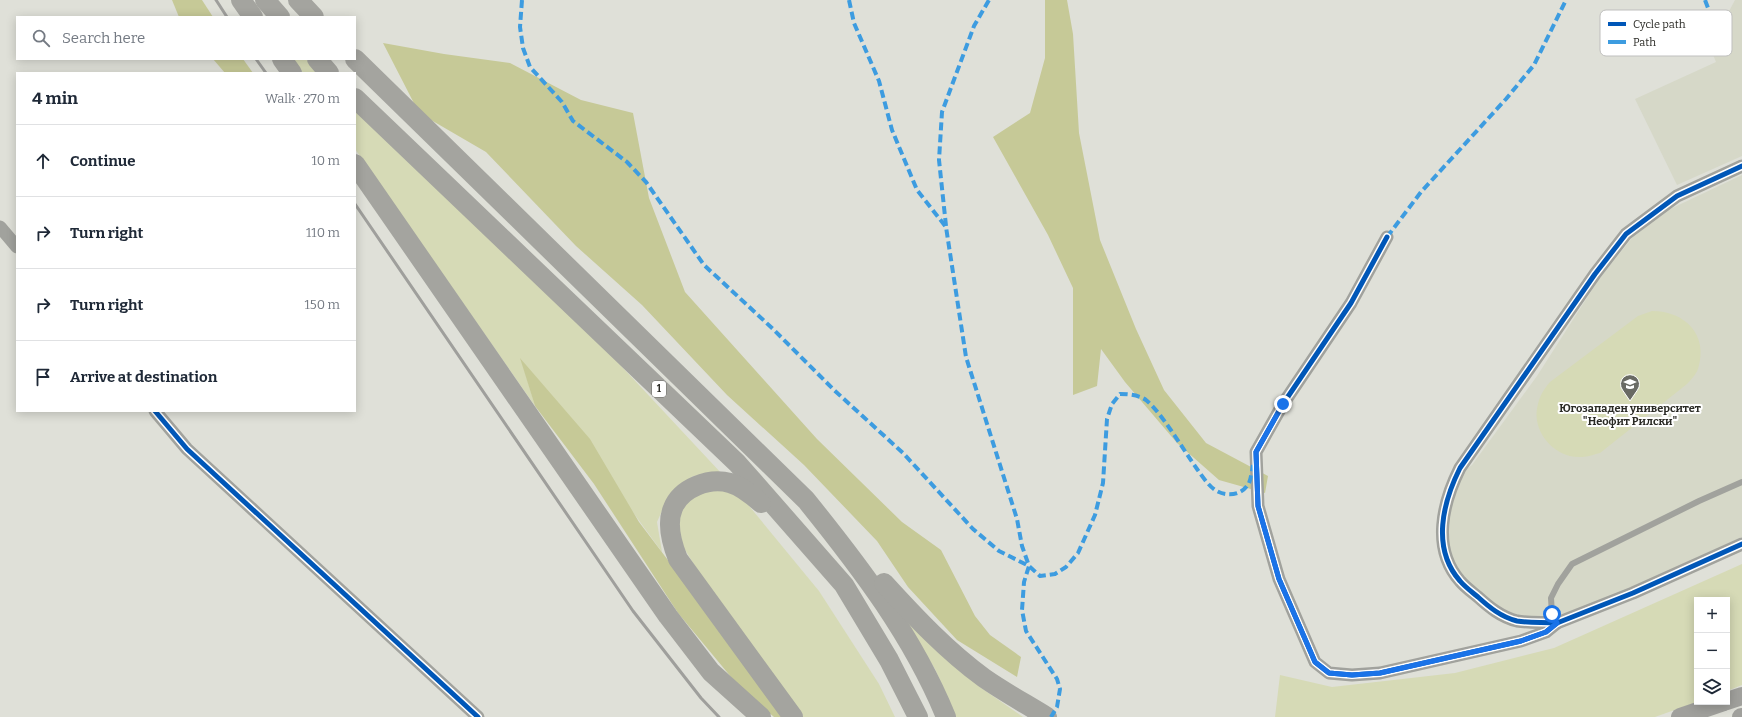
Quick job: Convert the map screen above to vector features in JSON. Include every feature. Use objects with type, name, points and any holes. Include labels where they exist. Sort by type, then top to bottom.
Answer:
[{"type":"main road","points":[[241,0],[252,16]]},
{"type":"main road","points":[[265,0],[279,16]]},
{"type":"main road","points":[[298,0],[313,16]]},
{"type":"main road","points":[[283,60],[291,72]]},
{"type":"main road","points":[[318,60],[328,72]]},
{"type":"main road","name":"1","points":[[356,60],[806,500],[851,556],[892,612],[918,659],[946,717]]},
{"type":"main road","name":"1","points":[[356,99],[737,463],[844,585],[889,660],[918,717]]},
{"type":"main road","points":[[356,165],[668,616],[711,672],[761,717]]},
{"type":"main road","points":[[793,717],[678,559],[673,545],[671,532],[670,521],[672,509],[677,500],[694,487],[704,483],[729,483],[740,488],[759,501],[844,585]]},
{"type":"main road","points":[[806,500],[926,628],[984,678],[1047,717]]},
{"type":"main road","points":[[1730,700],[1742,696]]},
{"type":"main road","points":[[1680,717],[1715,705]]},
{"type":"street","points":[[1557,623],[1517,621],[1502,616],[1489,607],[1460,581],[1446,555],[1443,538],[1442,521],[1450,487],[1460,468],[1595,274],[1626,234],[1677,196],[1742,166]]},
{"type":"street","points":[[0,227],[16,246]]},
{"type":"street","points":[[1387,237],[1351,303],[1283,404],[1256,452],[1258,506],[1279,579],[1315,662],[1329,673],[1352,675],[1380,673],[1521,641],[1546,632],[1557,623],[1633,593],[1742,544]]},
{"type":"street","points":[[156,412],[187,449],[478,717]]},
{"type":"lane","points":[[1557,623],[1552,614],[1551,598],[1558,584],[1572,564],[1685,508],[1742,482]]},
{"type":"shaded area","points":[[1735,0],[1742,0],[1742,156],[1677,185],[1635,99],[1716,62],[1714,56],[1732,56],[1732,10],[1730,10]]},
{"type":"shaded area","name":"Югозападен университет \"Неофит Рилски\"","points":[[1742,175],[1742,537],[1579,611],[1550,616],[1518,616],[1491,604],[1464,579],[1450,555],[1448,521],[1453,496],[1463,471],[1472,465],[1537,376],[1599,279],[1632,238],[1666,211]]},
{"type":"green space","points":[[172,0],[202,0],[212,16],[179,16]]},
{"type":"green space","points":[[1045,0],[1067,0],[1073,34],[1079,133],[1100,240],[1136,329],[1164,390],[1206,443],[1268,476],[1265,493],[1219,480],[1177,443],[1125,382],[1101,349],[1097,386],[1073,395],[1073,288],[1048,235],[993,137],[1030,113],[1045,58]]},
{"type":"green space","points":[[383,43],[444,54],[510,63],[581,100],[633,113],[649,198],[685,292],[817,439],[902,522],[941,550],[975,616],[990,635],[1021,657],[1017,677],[957,640],[908,587],[877,541],[804,465],[727,395],[642,305],[576,246],[486,152],[419,113]]},
{"type":"green space","points":[[214,60],[244,60],[252,72],[224,72]]},
{"type":"green space","points":[[294,60],[307,60],[318,72],[302,72]]},
{"type":"green space","points":[[356,110],[610,354],[722,474],[693,476],[669,495],[657,522],[662,552],[521,359],[535,406],[356,150]]},
{"type":"green space","points":[[1652,311],[1675,315],[1692,327],[1700,346],[1701,357],[1695,375],[1687,384],[1600,453],[1584,457],[1572,456],[1554,448],[1541,433],[1536,414],[1541,395],[1546,387],[1550,382],[1638,316]]},
{"type":"green space","points":[[520,358],[590,439],[639,522],[787,717],[774,717],[741,689],[678,613],[594,484],[535,406]]},
{"type":"green space","points":[[723,489],[745,501],[819,591],[879,684],[895,717],[802,717],[704,581],[676,535],[676,512],[688,496]]},
{"type":"green space","points":[[1742,564],[1742,685],[1730,690],[1730,597],[1694,597],[1694,703],[1655,717],[1275,717],[1280,675],[1332,687],[1455,673],[1554,648]]},
{"type":"green space","points":[[889,596],[980,687],[1023,717],[956,717],[935,669]]},
{"type":"railway","points":[[216,0],[226,16]]},
{"type":"railway","points":[[257,60],[265,72]]},
{"type":"railway","points":[[356,205],[633,611],[701,698],[719,717]]},
{"type":"marked path","points":[[522,0],[520,27],[523,48],[530,67],[562,102],[573,121],[627,162],[646,182],[704,265],[773,329],[834,390],[903,453],[973,529],[999,551],[1029,566],[1040,576],[1055,574],[1066,567],[1078,553],[1095,515],[1103,483],[1107,419],[1112,404],[1120,394],[1140,397],[1152,406],[1166,423],[1203,477],[1215,490],[1224,494],[1234,494],[1242,491],[1249,483],[1253,465]]},
{"type":"marked path","points":[[849,0],[854,23],[879,81],[892,130],[917,190],[946,227],[966,357],[1017,519],[1022,546],[1029,566],[1024,582],[1022,610],[1026,631],[1057,679],[1060,689],[1057,707],[1051,717]]},
{"type":"marked path","points":[[946,226],[939,160],[942,112],[974,26],[989,0]]},
{"type":"marked path","points":[[1387,237],[1421,192],[1506,99],[1534,65],[1566,0]]},
{"type":"marked path","points":[[1705,0],[1709,10]]},
{"type":"cycle path","points":[[1557,623],[1522,622],[1506,617],[1491,608],[1460,581],[1451,568],[1445,554],[1443,540],[1445,510],[1454,481],[1460,468],[1595,274],[1626,234],[1677,196],[1742,166]]},
{"type":"cycle path","points":[[1387,237],[1351,303],[1283,404],[1256,452],[1258,506],[1279,579],[1315,662],[1329,673],[1352,675],[1380,673],[1521,641],[1546,632],[1557,623],[1633,593],[1742,544]]},
{"type":"cycle path","points":[[156,412],[187,449],[478,717]]},
{"type":"place","name":"Югозападен университет \"Неофит Рилски\"","points":[[1630,401]]},
{"type":"route","points":[[1283,404],[1256,452],[1258,506],[1279,579],[1315,662],[1329,673],[1352,675],[1380,673],[1521,641],[1546,632],[1557,623],[1552,614]]}]
